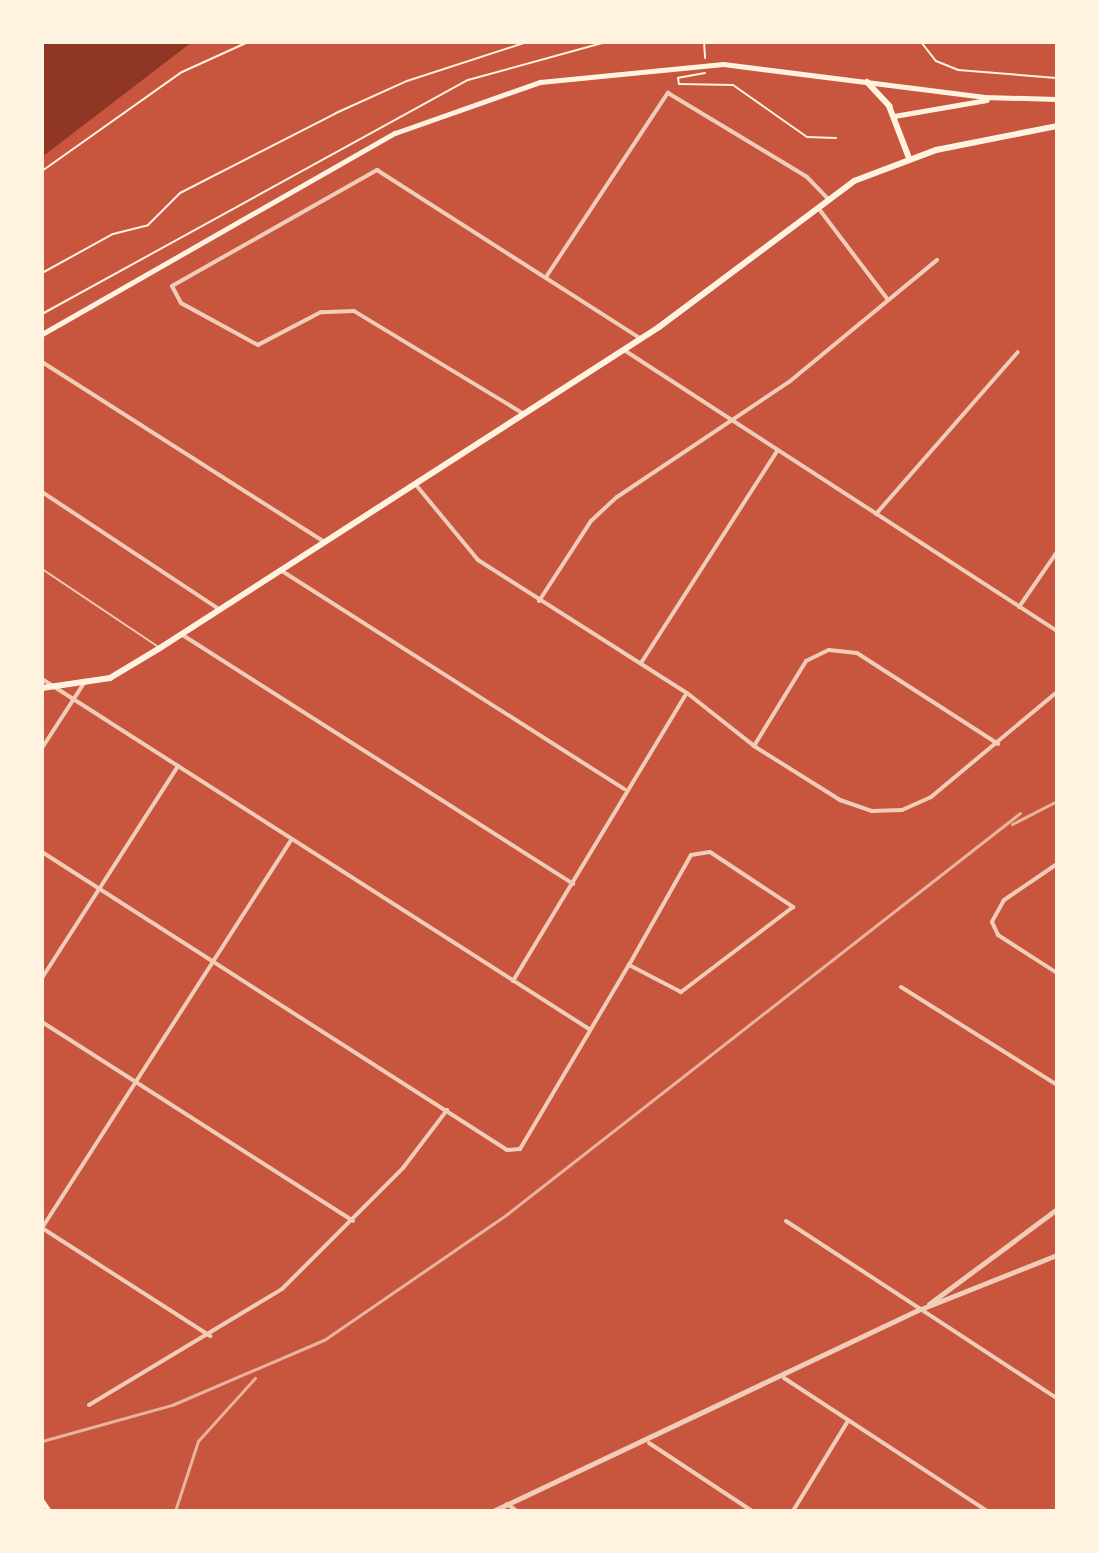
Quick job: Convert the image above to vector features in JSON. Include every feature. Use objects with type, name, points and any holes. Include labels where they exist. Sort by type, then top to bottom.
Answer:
[{"type":"main road","points":[[42,334],[395,133],[511,90],[581,74],[697,63],[1000,99],[1057,99]]},
{"type":"main road","points":[[867,82],[894,116],[909,158]]},
{"type":"main road","points":[[894,116],[1000,99]]},
{"type":"main road","points":[[42,688],[110,678],[160,648],[217,608],[282,571],[641,339],[828,199],[909,158],[1057,126]]},
{"type":"main road","points":[[42,1501],[49,1511]]},
{"type":"street","points":[[546,277],[668,93],[807,177],[828,199]]},
{"type":"street","points":[[524,414],[354,311],[321,312],[258,345],[173,295],[178,279],[342,185],[377,170],[641,339]]},
{"type":"street","points":[[817,207],[888,300]]},
{"type":"street","points":[[539,601],[609,505],[733,420],[937,260]]},
{"type":"street","points":[[624,350],[1057,631]]},
{"type":"street","points":[[876,514],[1018,352]]},
{"type":"street","points":[[42,362],[55,366],[325,542]]},
{"type":"street","points":[[641,663],[778,450]]},
{"type":"street","points":[[416,485],[478,560],[687,693],[754,746],[840,800],[872,811],[902,810],[931,797],[1057,692]]},
{"type":"street","points":[[42,492],[217,608]]},
{"type":"street","points":[[1019,607],[1057,552]]},
{"type":"street","points":[[282,571],[624,789]]},
{"type":"street","points":[[181,634],[573,884]]},
{"type":"street","points":[[754,746],[806,661],[829,650],[857,653],[998,744]]},
{"type":"street","points":[[42,679],[589,1029]]},
{"type":"street","points":[[42,748],[84,682]]},
{"type":"street","points":[[513,981],[573,884],[624,789],[687,693]]},
{"type":"street","points":[[42,978],[178,766]]},
{"type":"street","points":[[210,1336],[42,1228],[292,839]]},
{"type":"street","points":[[42,852],[507,1150],[520,1149],[691,855],[710,852],[793,907],[681,992],[629,965]]},
{"type":"street","points":[[1057,864],[1004,900],[992,922],[998,935],[1057,973]]},
{"type":"street","points":[[901,987],[1057,1085]]},
{"type":"street","points":[[42,1022],[353,1221]]},
{"type":"street","points":[[89,1405],[210,1336],[282,1289],[353,1221],[447,1110]]},
{"type":"street","points":[[921,1309],[1057,1209]]},
{"type":"street","points":[[786,1221],[1057,1398]]},
{"type":"street","points":[[493,1511],[649,1443],[921,1309],[1057,1255]]},
{"type":"street","points":[[784,1378],[987,1511]]},
{"type":"street","points":[[793,1511],[849,1421]]},
{"type":"street","points":[[649,1443],[752,1511]]},
{"type":"street","points":[[507,1504],[517,1511]]},
{"type":"lane","points":[[42,569],[160,648]]},
{"type":"path","points":[[42,171],[182,72],[248,42]]},
{"type":"path","points":[[42,273],[113,234],[148,225],[180,193],[336,113],[407,81],[527,42]]},
{"type":"path","points":[[42,314],[468,80],[606,42]]},
{"type":"path","points":[[921,42],[936,61],[958,70],[1057,78]]},
{"type":"path","points":[[707,83],[740,88],[807,137],[836,138]]},
{"type":"shaded area","points":[[42,42],[192,42],[42,157]]},
{"type":"railway","points":[[1012,824],[1057,801]]},
{"type":"railway","points":[[42,1441],[172,1405],[324,1340],[507,1214],[1020,813]]},
{"type":"railway","points":[[175,1511],[198,1441],[255,1378]]}]
